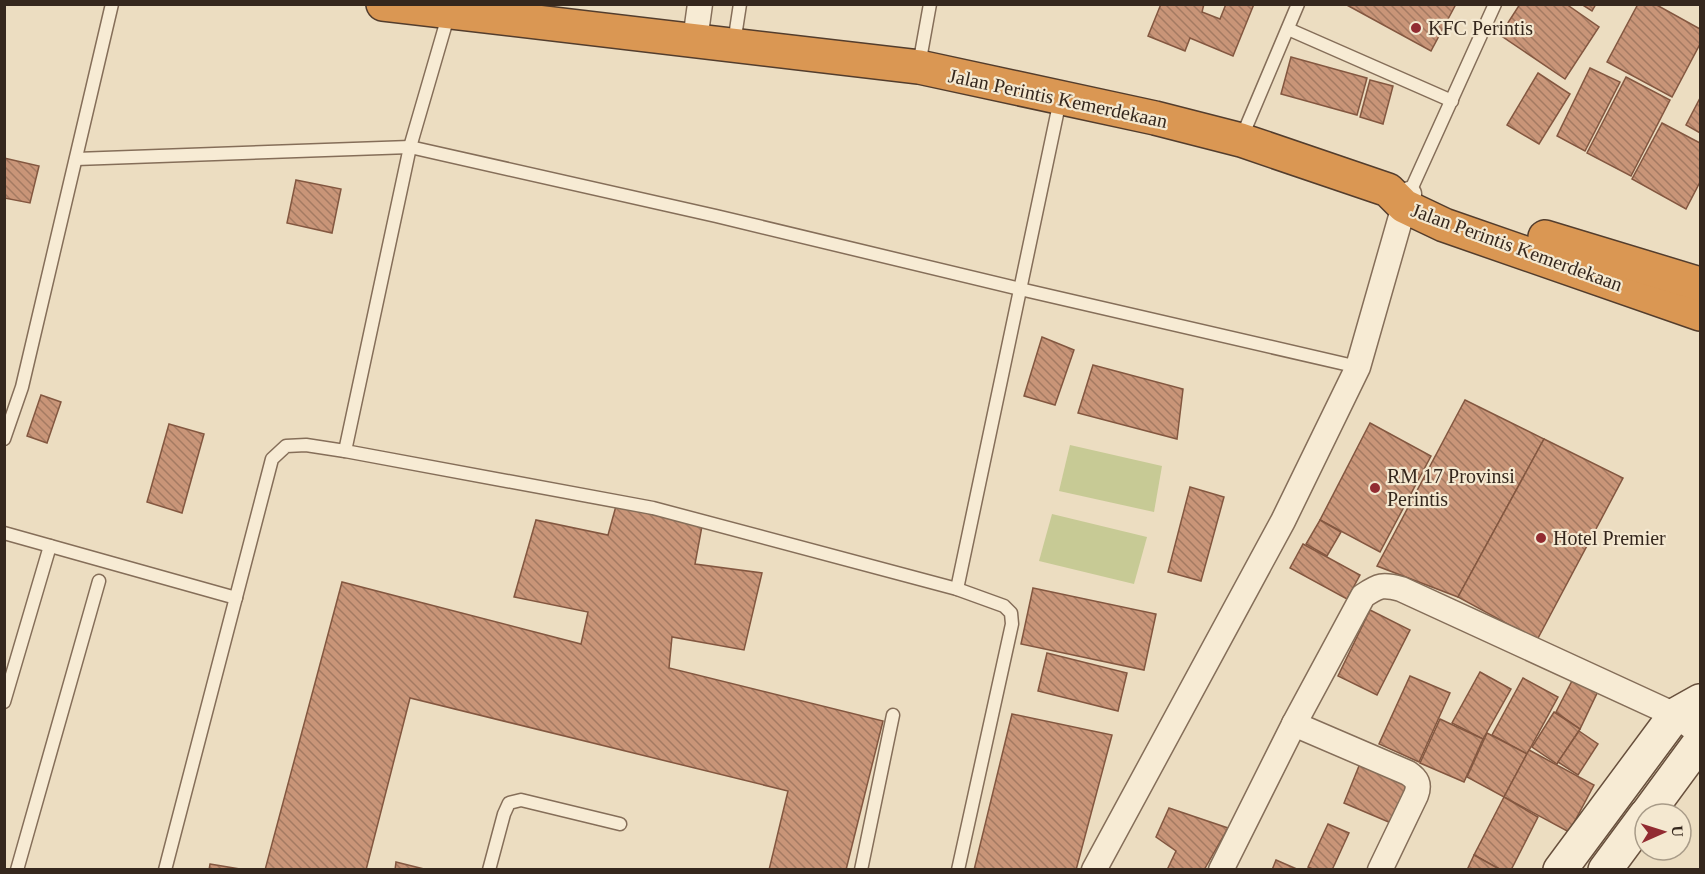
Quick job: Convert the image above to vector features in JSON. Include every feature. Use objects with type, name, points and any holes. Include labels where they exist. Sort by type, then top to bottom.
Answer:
[{"type":"highway","name":"Jalan Perintis Kemerdekaan","points":[[383,4],[449,12],[568,20],[695,40],[919,67],[1061,97],[1240,140],[1400,197],[1431,202],[1701,284]]},
{"type":"highway","name":"Jalan Perintis Kemerdekaan","points":[[1400,197],[1444,225],[1701,314]]},
{"type":"main road","points":[[1560,870],[1692,716]]},
{"type":"main road","points":[[1656,802],[1701,742]]},
{"type":"main road","points":[[1605,870],[1633,832]]},
{"type":"street","points":[[695,40],[700,4]]},
{"type":"street","points":[[1095,870],[1283,521],[1358,367],[1400,197]]},
{"type":"street","points":[[1221,870],[1293,724],[1363,596],[1375,588],[1386,585],[1412,594],[1692,716]]},
{"type":"street","points":[[1293,724],[1416,778],[1419,787],[1416,795],[1380,870]]},
{"type":"lane","points":[[4,439],[22,387],[112,4]]},
{"type":"lane","points":[[734,45],[740,4]]},
{"type":"lane","points":[[919,67],[930,4]]},
{"type":"lane","points":[[1240,140],[1298,4]]},
{"type":"lane","points":[[1400,197],[1452,101],[1495,4]]},
{"type":"lane","points":[[345,451],[410,147],[449,12]]},
{"type":"lane","points":[[1288,29],[1452,101]]},
{"type":"lane","points":[[957,589],[1061,97]]},
{"type":"lane","points":[[76,159],[410,147],[716,216],[1358,367]]},
{"type":"lane","points":[[165,870],[272,459],[286,446],[306,446],[345,451],[653,508],[957,589],[1004,606],[1011,613],[1012,624],[958,870]]},
{"type":"lane","points":[[4,533],[236,598]]},
{"type":"lane","points":[[4,702],[50,546]]},
{"type":"lane","points":[[17,870],[99,581]]},
{"type":"lane","points":[[861,870],[893,715]]},
{"type":"lane","points":[[489,870],[509,803],[521,800],[620,824]]},
{"type":"green space","points":[[1070,445],[1162,466],[1154,512],[1059,491]]},
{"type":"green space","points":[[1052,514],[1147,537],[1134,584],[1039,561]]},
{"type":"building","points":[[1161,4],[1204,4],[1202,12],[1220,19],[1226,4],[1254,4],[1233,56],[1190,38],[1185,51],[1148,36]]},
{"type":"building","name":"KFC Perintis","points":[[1345,4],[1456,4],[1431,51]]},
{"type":"building","points":[[1520,4],[1566,4],[1599,27],[1565,79],[1500,35]]},
{"type":"building","points":[[1581,4],[1596,4],[1592,11]]},
{"type":"building","points":[[1638,4],[1655,4],[1700,29],[1700,44],[1672,97],[1607,62]]},
{"type":"building","points":[[1291,57],[1367,78],[1357,115],[1281,94]]},
{"type":"building","points":[[1590,68],[1620,82],[1585,151],[1557,136]]},
{"type":"building","points":[[1538,73],[1570,94],[1539,144],[1507,125]]},
{"type":"building","points":[[1626,77],[1670,100],[1631,176],[1587,153]]},
{"type":"building","points":[[1370,80],[1393,86],[1383,124],[1360,117]]},
{"type":"building","points":[[1700,98],[1700,133],[1686,125]]},
{"type":"building","points":[[1662,123],[1700,143],[1700,182],[1686,209],[1632,179]]},
{"type":"building","points":[[4,158],[39,166],[30,203],[4,198]]},
{"type":"building","points":[[296,180],[341,189],[332,233],[287,223]]},
{"type":"building","points":[[1042,337],[1074,350],[1055,405],[1024,396]]},
{"type":"building","points":[[1093,365],[1183,389],[1177,439],[1078,413]]},
{"type":"building","points":[[41,395],[61,402],[47,443],[27,436]]},
{"type":"building","points":[[1465,400],[1544,439],[1458,597],[1377,566]]},
{"type":"building","name":"RM 17 Provinsi Perintis","points":[[1370,423],[1431,456],[1380,552],[1320,520]]},
{"type":"building","points":[[169,424],[204,434],[182,513],[147,502]]},
{"type":"building","name":"Hotel Premier","points":[[1544,439],[1623,478],[1537,640],[1458,597]]},
{"type":"building","points":[[1190,487],[1224,497],[1201,581],[1168,572]]},
{"type":"building","points":[[616,506],[702,526],[695,564],[762,573],[744,650],[672,637],[669,668],[883,721],[846,870],[769,870],[788,791],[410,698],[366,870],[265,870],[342,582],[581,644],[588,612],[514,597],[536,520],[608,535]]},
{"type":"building","points":[[1320,520],[1341,532],[1327,556],[1306,544]]},
{"type":"building","points":[[1303,544],[1360,575],[1347,599],[1290,568]]},
{"type":"building","points":[[1033,588],[1156,614],[1144,670],[1021,644]]},
{"type":"building","points":[[1370,610],[1410,630],[1377,695],[1338,676]]},
{"type":"building","points":[[1047,653],[1127,673],[1118,711],[1038,691]]},
{"type":"building","points":[[1480,672],[1511,689],[1483,739],[1452,723]]},
{"type":"building","points":[[1410,676],[1450,693],[1419,762],[1379,744]]},
{"type":"building","points":[[1574,677],[1599,689],[1580,729],[1556,712]]},
{"type":"building","points":[[1523,678],[1558,697],[1527,754],[1492,735]]},
{"type":"building","points":[[1554,712],[1580,729],[1557,764],[1532,747]]},
{"type":"building","points":[[1012,714],[1112,735],[1076,870],[974,870]]},
{"type":"building","points":[[1440,719],[1483,739],[1464,782],[1420,763]]},
{"type":"building","points":[[1579,731],[1598,744],[1578,775],[1558,762]]},
{"type":"building","points":[[1487,733],[1527,754],[1504,797],[1467,777]]},
{"type":"building","points":[[1529,750],[1594,785],[1569,832],[1504,797]]},
{"type":"building","points":[[1361,761],[1416,785],[1398,826],[1344,803]]},
{"type":"building","points":[[1504,797],[1538,817],[1511,870],[1501,870],[1474,855]]},
{"type":"building","points":[[1169,808],[1228,828],[1204,870],[1167,870],[1176,851],[1156,837]]},
{"type":"building","points":[[1328,824],[1349,833],[1332,870],[1315,870],[1308,867]]},
{"type":"building","points":[[1474,855],[1501,870],[1467,870]]},
{"type":"building","points":[[1276,860],[1299,870],[1272,870]]},
{"type":"building","points":[[396,862],[428,870],[395,870]]},
{"type":"building","points":[[210,864],[246,870],[209,870]]},
{"type":"place","name":"KFC Perintis","points":[[1416,28]]},
{"type":"place","name":"RM 17 Provinsi Perintis","points":[[1375,488]]},
{"type":"place","name":"Hotel Premier","points":[[1541,538]]}]
